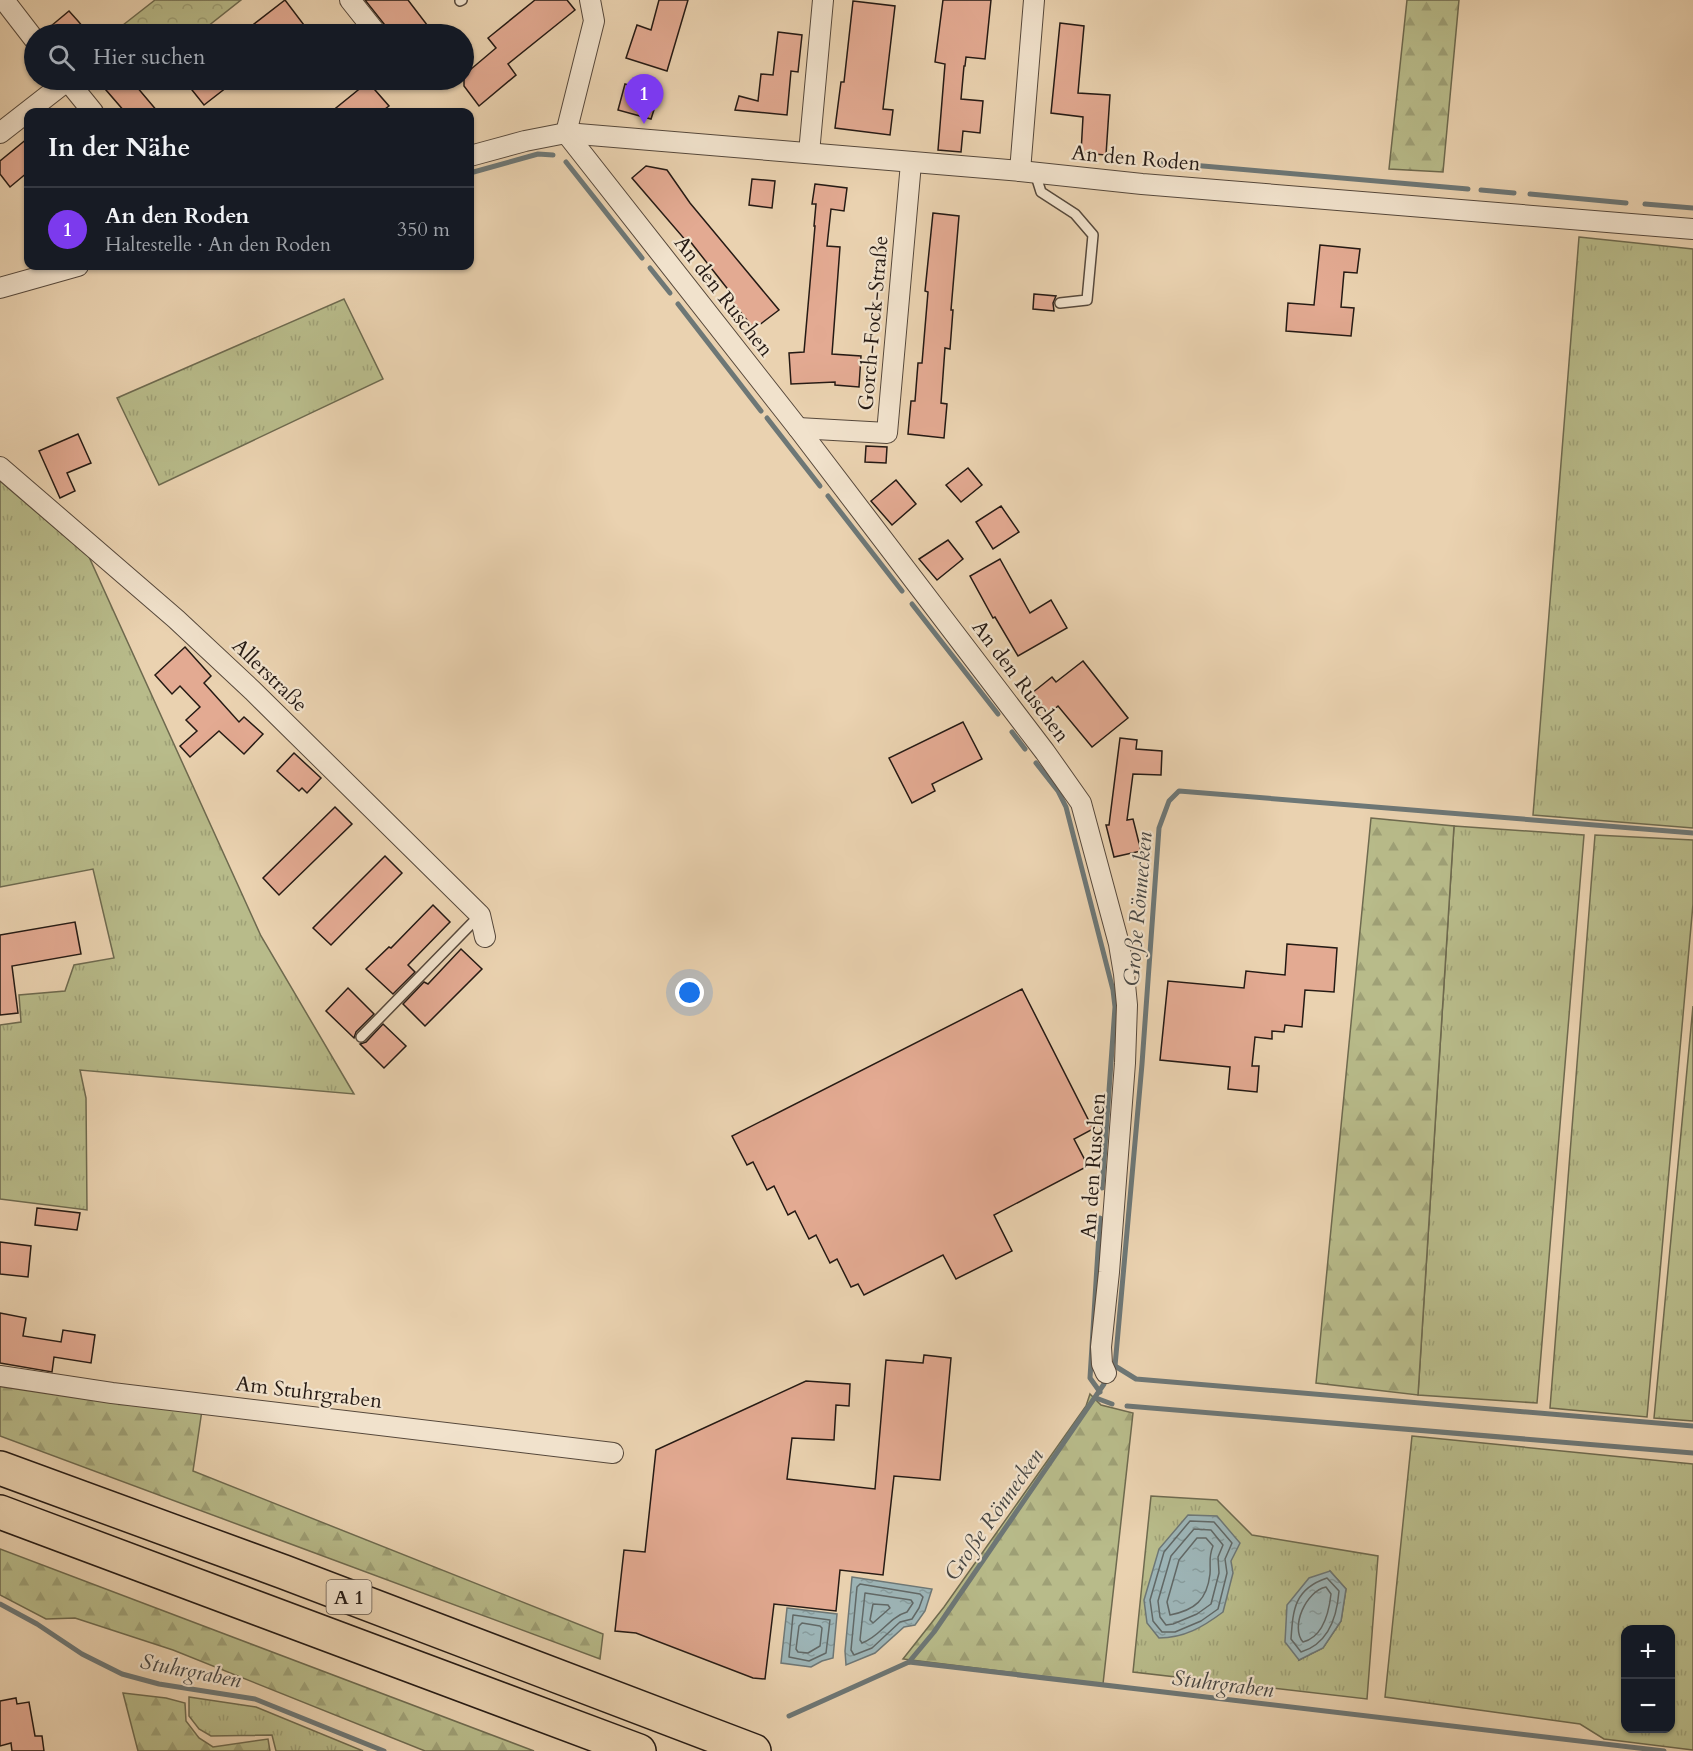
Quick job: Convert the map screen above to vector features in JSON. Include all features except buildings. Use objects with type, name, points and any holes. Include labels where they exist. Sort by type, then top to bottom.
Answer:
[{"type":"highway","name":"A 1","points":[[0,1468],[284,1572],[754,1751]]},
{"type":"highway","name":"A 1","points":[[0,1512],[639,1751]]},
{"type":"street","points":[[350,0],[369,24]]},
{"type":"street","points":[[566,133],[594,21],[591,0]]},
{"type":"street","points":[[808,153],[823,0]]},
{"type":"street","points":[[1027,172],[1034,0]]},
{"type":"street","points":[[6,5],[24,27]]},
{"type":"street","points":[[32,108],[54,90]]},
{"type":"street","points":[[75,90],[90,108]]},
{"type":"street","points":[[0,133],[24,114]]},
{"type":"street","name":"An den Roden","points":[[474,155],[566,133],[1027,172],[1142,184],[1693,229]]},
{"type":"street","name":"An den Ruschen","points":[[566,133],[798,429],[1046,752],[1081,803],[1119,944],[1126,1005],[1125,1063],[1101,1347],[1102,1364],[1106,1374]]},
{"type":"street","name":"Gorch-Fock-Straße","points":[[798,429],[887,433],[911,163]]},
{"type":"street","points":[[0,288],[64,270]]},
{"type":"street","name":"Allerstraße","points":[[0,466],[176,619],[236,675],[480,915]]},
{"type":"street","points":[[480,915],[485,937]]},
{"type":"street","name":"Am Stuhrgraben","points":[[0,1376],[124,1394],[613,1453]]},
{"type":"lane","points":[[1027,172],[1041,192],[1075,214],[1093,235],[1088,300],[1060,303]]},
{"type":"lane","points":[[361,1037],[480,915]]},
{"type":"green space","points":[[155,0],[241,0],[211,24],[124,24]]},
{"type":"green space","points":[[1407,0],[1459,0],[1443,172],[1389,169]]},
{"type":"green space","points":[[1579,237],[1693,249],[1693,828],[1533,815]]},
{"type":"green space","points":[[344,299],[383,379],[159,485],[117,398]]},
{"type":"green space","points":[[0,481],[89,557],[261,936],[354,1094],[80,1070],[86,1098],[87,1210],[0,1199],[0,1025],[21,1022],[19,995],[65,991],[74,965],[114,958],[93,869],[0,887]]},
{"type":"green space","points":[[1371,818],[1454,826],[1418,1395],[1316,1383]]},
{"type":"green space","points":[[1454,826],[1584,835],[1537,1403],[1418,1395]]},
{"type":"green space","points":[[1595,835],[1693,840],[1693,904],[1647,1417],[1550,1408]]},
{"type":"green space","points":[[1693,1006],[1693,1421],[1654,1418]]},
{"type":"green space","points":[[0,1384],[202,1410],[193,1471],[603,1634],[600,1659],[0,1436]]},
{"type":"green space","points":[[1090,1394],[1101,1405],[1133,1413],[1103,1684],[903,1659],[944,1607],[1086,1406]]},
{"type":"green space","points":[[1412,1436],[1693,1464],[1693,1750],[1604,1739],[1580,1724],[1385,1697]]},
{"type":"green space","points":[[1151,1496],[1217,1500],[1252,1535],[1378,1556],[1367,1699],[1133,1672]],"holes":[[[1330,1571],[1346,1589],[1341,1621],[1323,1648],[1299,1660]]]},
{"type":"green space","points":[[0,1549],[534,1751],[425,1751],[173,1650],[75,1618],[46,1619],[0,1595]]},
{"type":"green space","points":[[123,1693],[166,1698],[185,1703],[186,1721],[199,1738],[213,1747],[268,1739],[270,1751],[138,1751]]},
{"type":"green space","points":[[189,1697],[256,1707],[363,1751],[276,1751],[272,1735],[211,1736],[199,1729],[189,1716]]},
{"type":"water","points":[[1188,1515],[1217,1516],[1240,1543],[1231,1561],[1233,1573],[1223,1612],[1193,1631],[1159,1638],[1147,1623],[1144,1600],[1159,1549]]},
{"type":"water","points":[[1330,1571],[1346,1589],[1341,1621],[1323,1648],[1299,1660],[1285,1642],[1287,1605],[1309,1578]]},
{"type":"water","points":[[852,1577],[932,1589],[925,1611],[915,1625],[904,1627],[875,1653],[846,1665],[845,1651]]},
{"type":"water","points":[[787,1608],[837,1614],[833,1658],[811,1667],[781,1663]]},
{"type":"waterway","points":[[474,172],[538,154],[553,155]]},
{"type":"waterway","points":[[566,162],[642,258]]},
{"type":"waterway","points":[[1157,162],[1468,189]]},
{"type":"waterway","points":[[1481,190],[1514,193]]},
{"type":"waterway","points":[[1530,194],[1626,203]]},
{"type":"waterway","points":[[1645,204],[1693,208]]},
{"type":"waterway","points":[[650,268],[670,293]]},
{"type":"waterway","points":[[678,304],[761,411]]},
{"type":"waterway","points":[[767,418],[820,486]]},
{"type":"waterway","points":[[828,496],[902,591]]},
{"type":"waterway","points":[[912,604],[998,714]]},
{"type":"waterway","points":[[1012,732],[1025,749]]},
{"type":"waterway","points":[[1036,763],[1058,791],[1066,807],[1113,990],[1115,1007],[1102,1188]]},
{"type":"waterway","name":"Große Rönnecken","points":[[1113,1370],[1142,1064],[1159,828],[1169,801],[1179,791],[1693,833]]},
{"type":"waterway","points":[[1100,1218],[1090,1378],[1100,1392]]},
{"type":"waterway","points":[[1115,1366],[1136,1379],[1693,1426]]},
{"type":"waterway","name":"Große Rönnecken","points":[[909,1662],[934,1632],[1104,1384]]},
{"type":"waterway","points":[[1096,1398],[1112,1404]]},
{"type":"waterway","points":[[1127,1406],[1693,1453]]},
{"type":"waterway","name":"Stuhrgraben","points":[[0,1604],[37,1624],[82,1654],[122,1674],[159,1684],[255,1699],[384,1751]]},
{"type":"waterway","name":"Stuhrgraben","points":[[789,1716],[909,1662],[1664,1751]]},
{"type":"place","name":"An den Roden","points":[[644,124]]}]
